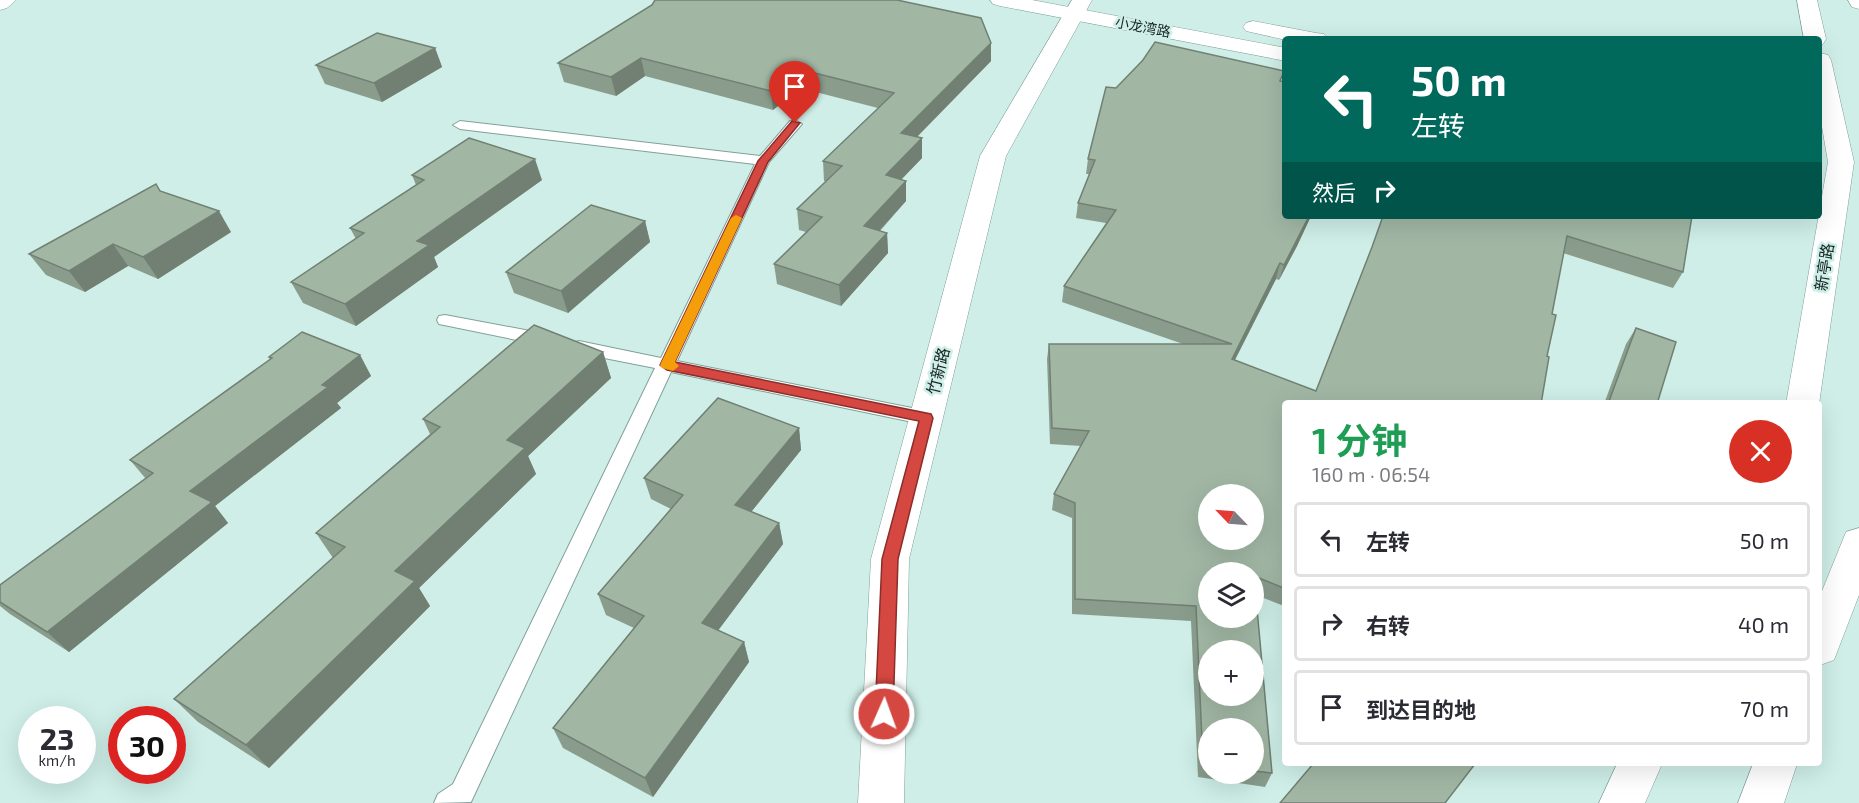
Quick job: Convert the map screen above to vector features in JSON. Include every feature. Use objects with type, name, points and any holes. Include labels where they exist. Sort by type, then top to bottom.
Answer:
[{"type":"main road","points":[[0,4],[6,0]]},
{"type":"main road","name":"小龙湾路","points":[[1000,0],[1078,7],[1282,54]]},
{"type":"main road","points":[[1807,0],[1814,36]]},
{"type":"main road","name":"竹新路","points":[[881,803],[890,559],[993,156],[1078,7]]},
{"type":"main road","points":[[1235,24],[1300,36]]},
{"type":"main road","name":"新亭路","points":[[1803,400],[1839,149],[1822,69]]},
{"type":"main road","points":[[1822,642],[1859,543]]},
{"type":"main road","points":[[1622,803],[1640,766]]},
{"type":"main road","points":[[1761,803],[1774,766]]},
{"type":"lane","points":[[447,803],[462,793],[763,161],[795,123]]},
{"type":"lane","points":[[460,124],[763,161]]},
{"type":"lane","points":[[445,320],[927,418]]},
{"type":"building","points":[[655,0],[897,0],[981,18],[991,43],[901,133],[922,138],[886,175],[906,181],[864,226],[887,233],[839,285],[774,264],[822,217],[797,209],[842,166],[823,161],[894,93],[799,69],[771,91],[641,58],[611,77],[558,63],[652,5]]},
{"type":"building","points":[[377,33],[435,48],[374,83],[316,65]]},
{"type":"building","points":[[1155,42],[1282,71],[1280,81],[1282,81],[1282,219],[1307,219],[1284,265],[1280,263],[1232,359],[1316,391],[1382,219],[1692,219],[1683,272],[1567,236],[1552,314],[1556,315],[1547,356],[1549,357],[1542,400],[1282,400],[1282,587],[1264,580],[1264,562],[1198,562],[1198,628],[1259,628],[1260,640],[1198,640],[1198,651],[1196,606],[1075,599],[1075,503],[1054,494],[1089,431],[1052,428],[1049,344],[1232,344],[1064,286],[1116,210],[1078,203],[1095,160],[1088,159],[1106,87],[1116,88],[1143,60]]},
{"type":"building","points":[[469,138],[535,159],[417,241],[429,245],[345,304],[291,282],[364,233],[350,228],[424,180],[412,175]]},
{"type":"building","points":[[156,184],[160,191],[219,211],[143,257],[113,244],[69,271],[29,254]]},
{"type":"building","points":[[591,205],[645,221],[561,291],[506,272]]},
{"type":"building","points":[[534,325],[603,352],[507,440],[525,448],[395,571],[415,581],[246,745],[174,699],[345,547],[316,533],[440,427],[423,419]]},
{"type":"building","points":[[1636,328],[1676,342],[1658,400],[1609,400]]},
{"type":"building","points":[[302,332],[360,355],[322,385],[328,387],[190,491],[212,502],[47,632],[0,602],[0,585],[153,473],[130,460],[272,358],[269,357]]},
{"type":"building","points":[[718,398],[799,428],[735,505],[779,523],[702,623],[744,642],[645,778],[553,728],[644,616],[598,594],[683,495],[644,478]]},
{"type":"building","points":[[1264,685],[1272,773],[1264,772],[1264,718],[1201,718],[1200,706],[1264,706]]},
{"type":"building","points":[[1311,766],[1473,766],[1445,803],[1280,803]]},
{"type":"slow traffic","points":[[673,366],[667,365],[736,218]]},
{"type":"route","points":[[795,123],[763,161],[667,365],[927,418],[890,559],[884,714]]}]
